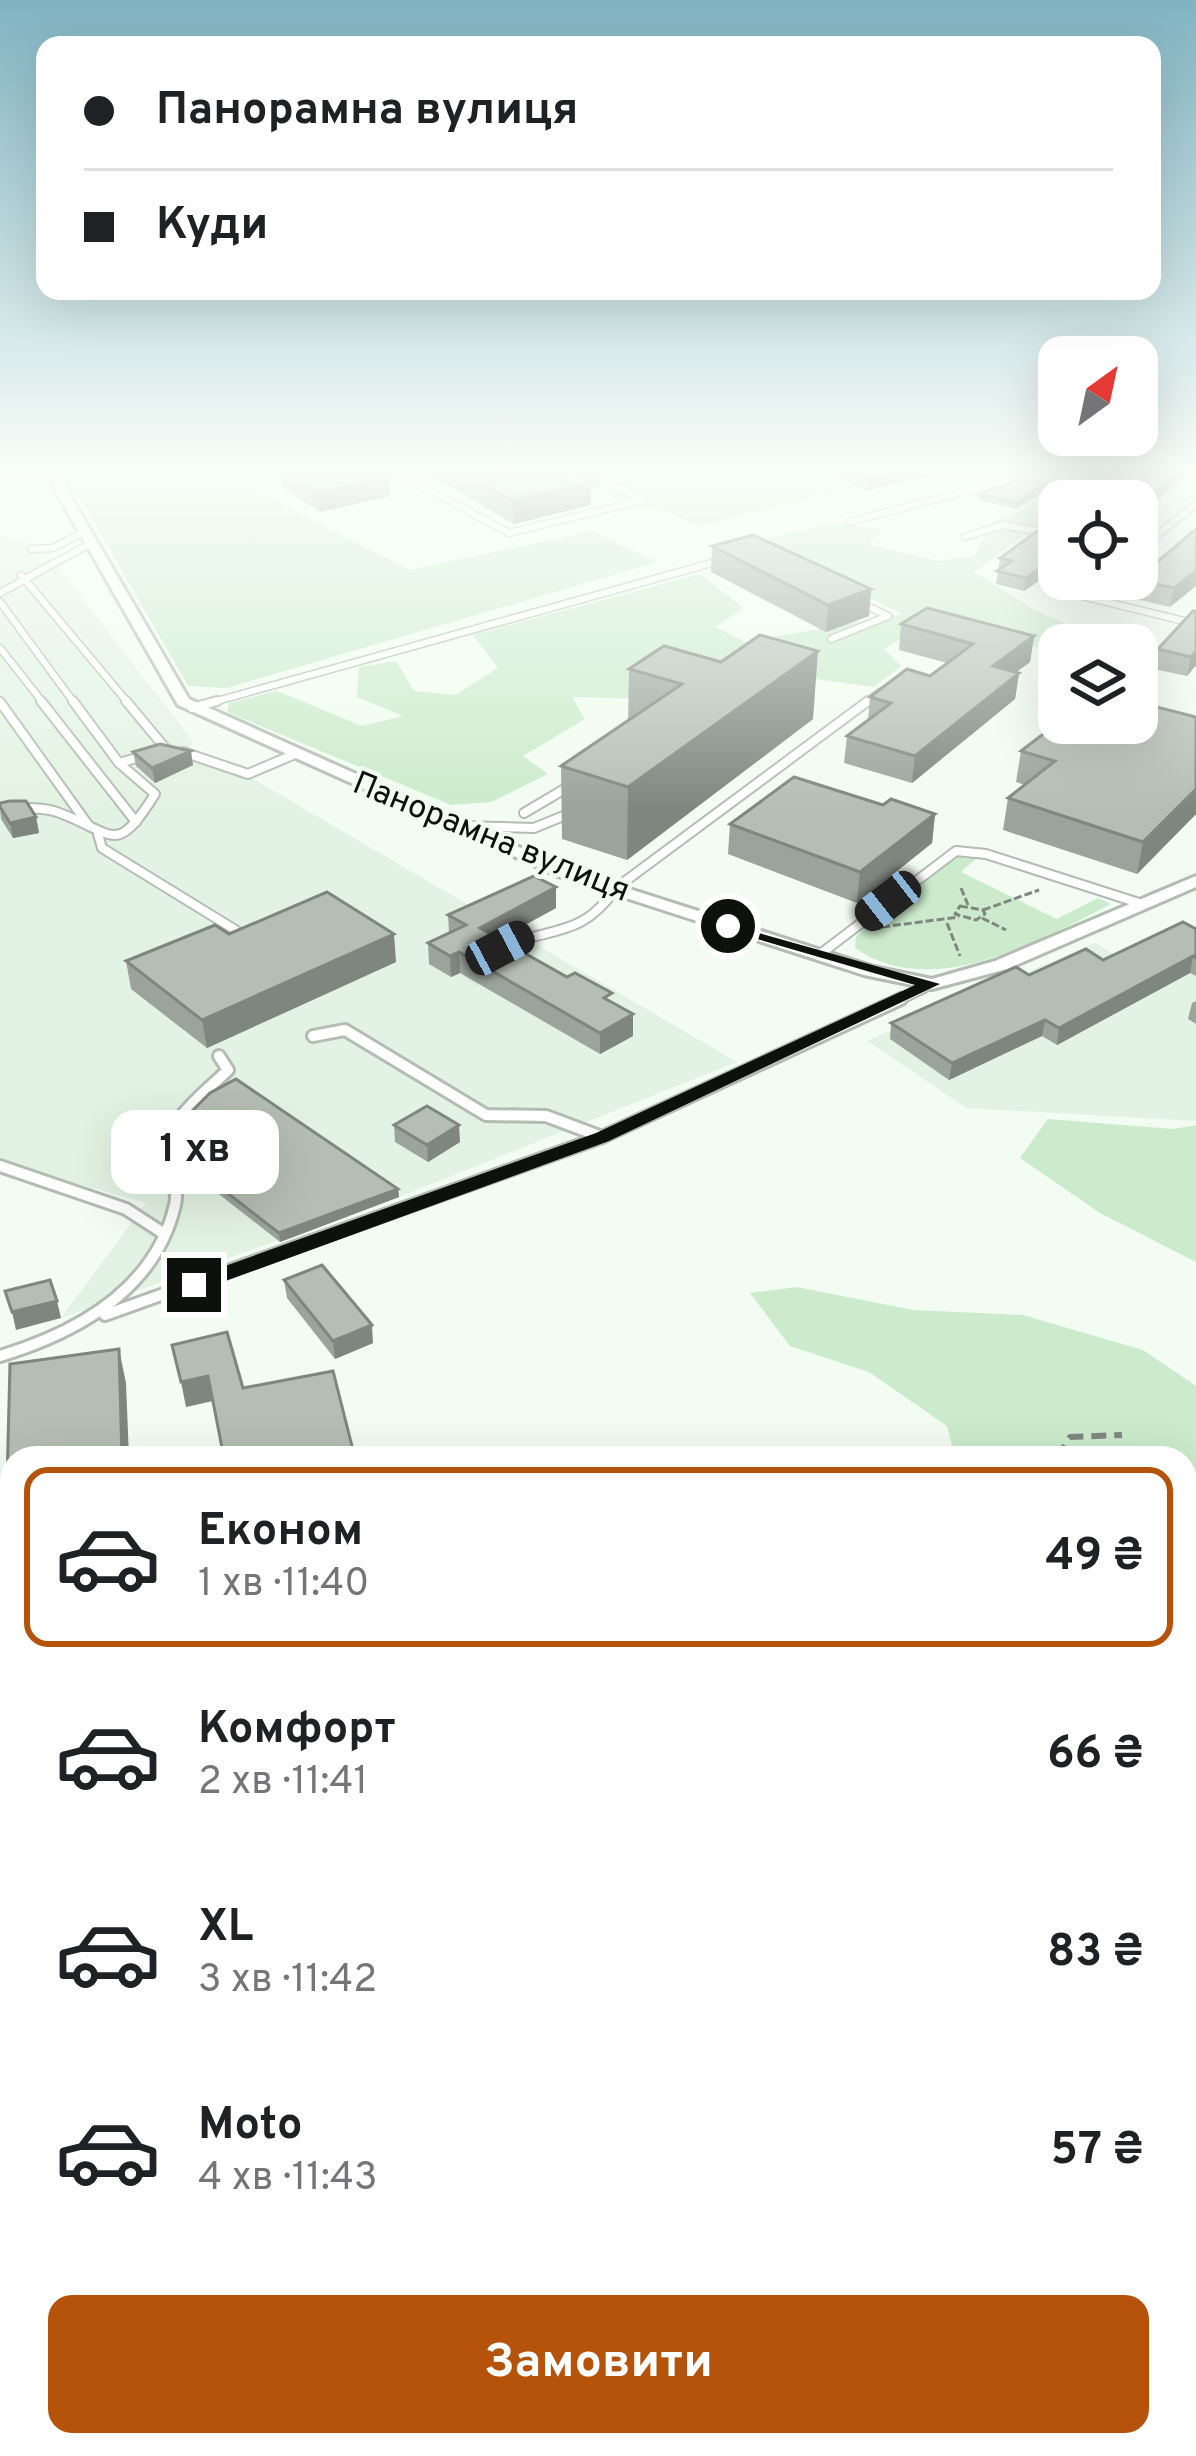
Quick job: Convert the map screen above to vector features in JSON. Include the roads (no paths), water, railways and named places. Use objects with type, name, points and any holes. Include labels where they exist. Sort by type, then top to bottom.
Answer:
[{"type":"street","name":"Панорамна вулиця","points":[[111,582],[171,688],[192,708],[564,872],[819,955],[932,984]]},
{"type":"street","points":[[932,984],[1001,964],[1196,881]]},
{"type":"lane","points":[[27,582],[166,749]]},
{"type":"lane","points":[[192,708],[645,582]]},
{"type":"lane","points":[[0,598],[119,763],[155,794],[132,830],[116,838],[96,834],[55,811],[0,808]]},
{"type":"lane","points":[[831,639],[888,616],[850,598]]},
{"type":"lane","points":[[1098,600],[1196,624]]},
{"type":"lane","points":[[0,648],[136,822]]},
{"type":"lane","points":[[500,948],[522,936],[548,938],[605,907],[616,888],[883,690]]},
{"type":"lane","points":[[0,701],[102,848],[237,931]]},
{"type":"lane","points":[[119,763],[166,749],[188,753],[234,776],[256,773],[295,754]]},
{"type":"lane","points":[[524,813],[579,781]]},
{"type":"lane","points":[[463,826],[497,825],[529,833],[551,829],[584,804]]},
{"type":"lane","points":[[819,955],[956,851],[986,854],[1142,904]]},
{"type":"lane","points":[[545,882],[564,872]]},
{"type":"lane","points":[[0,1356],[63,1337],[105,1315],[602,1137],[932,984]]},
{"type":"lane","points":[[313,1036],[345,1030],[487,1115],[510,1111],[561,1117],[602,1137]]},
{"type":"lane","points":[[105,1315],[164,1233],[177,1194],[167,1151],[184,1111],[228,1070],[220,1056]]},
{"type":"lane","points":[[0,1166],[126,1209],[164,1233]]}]
